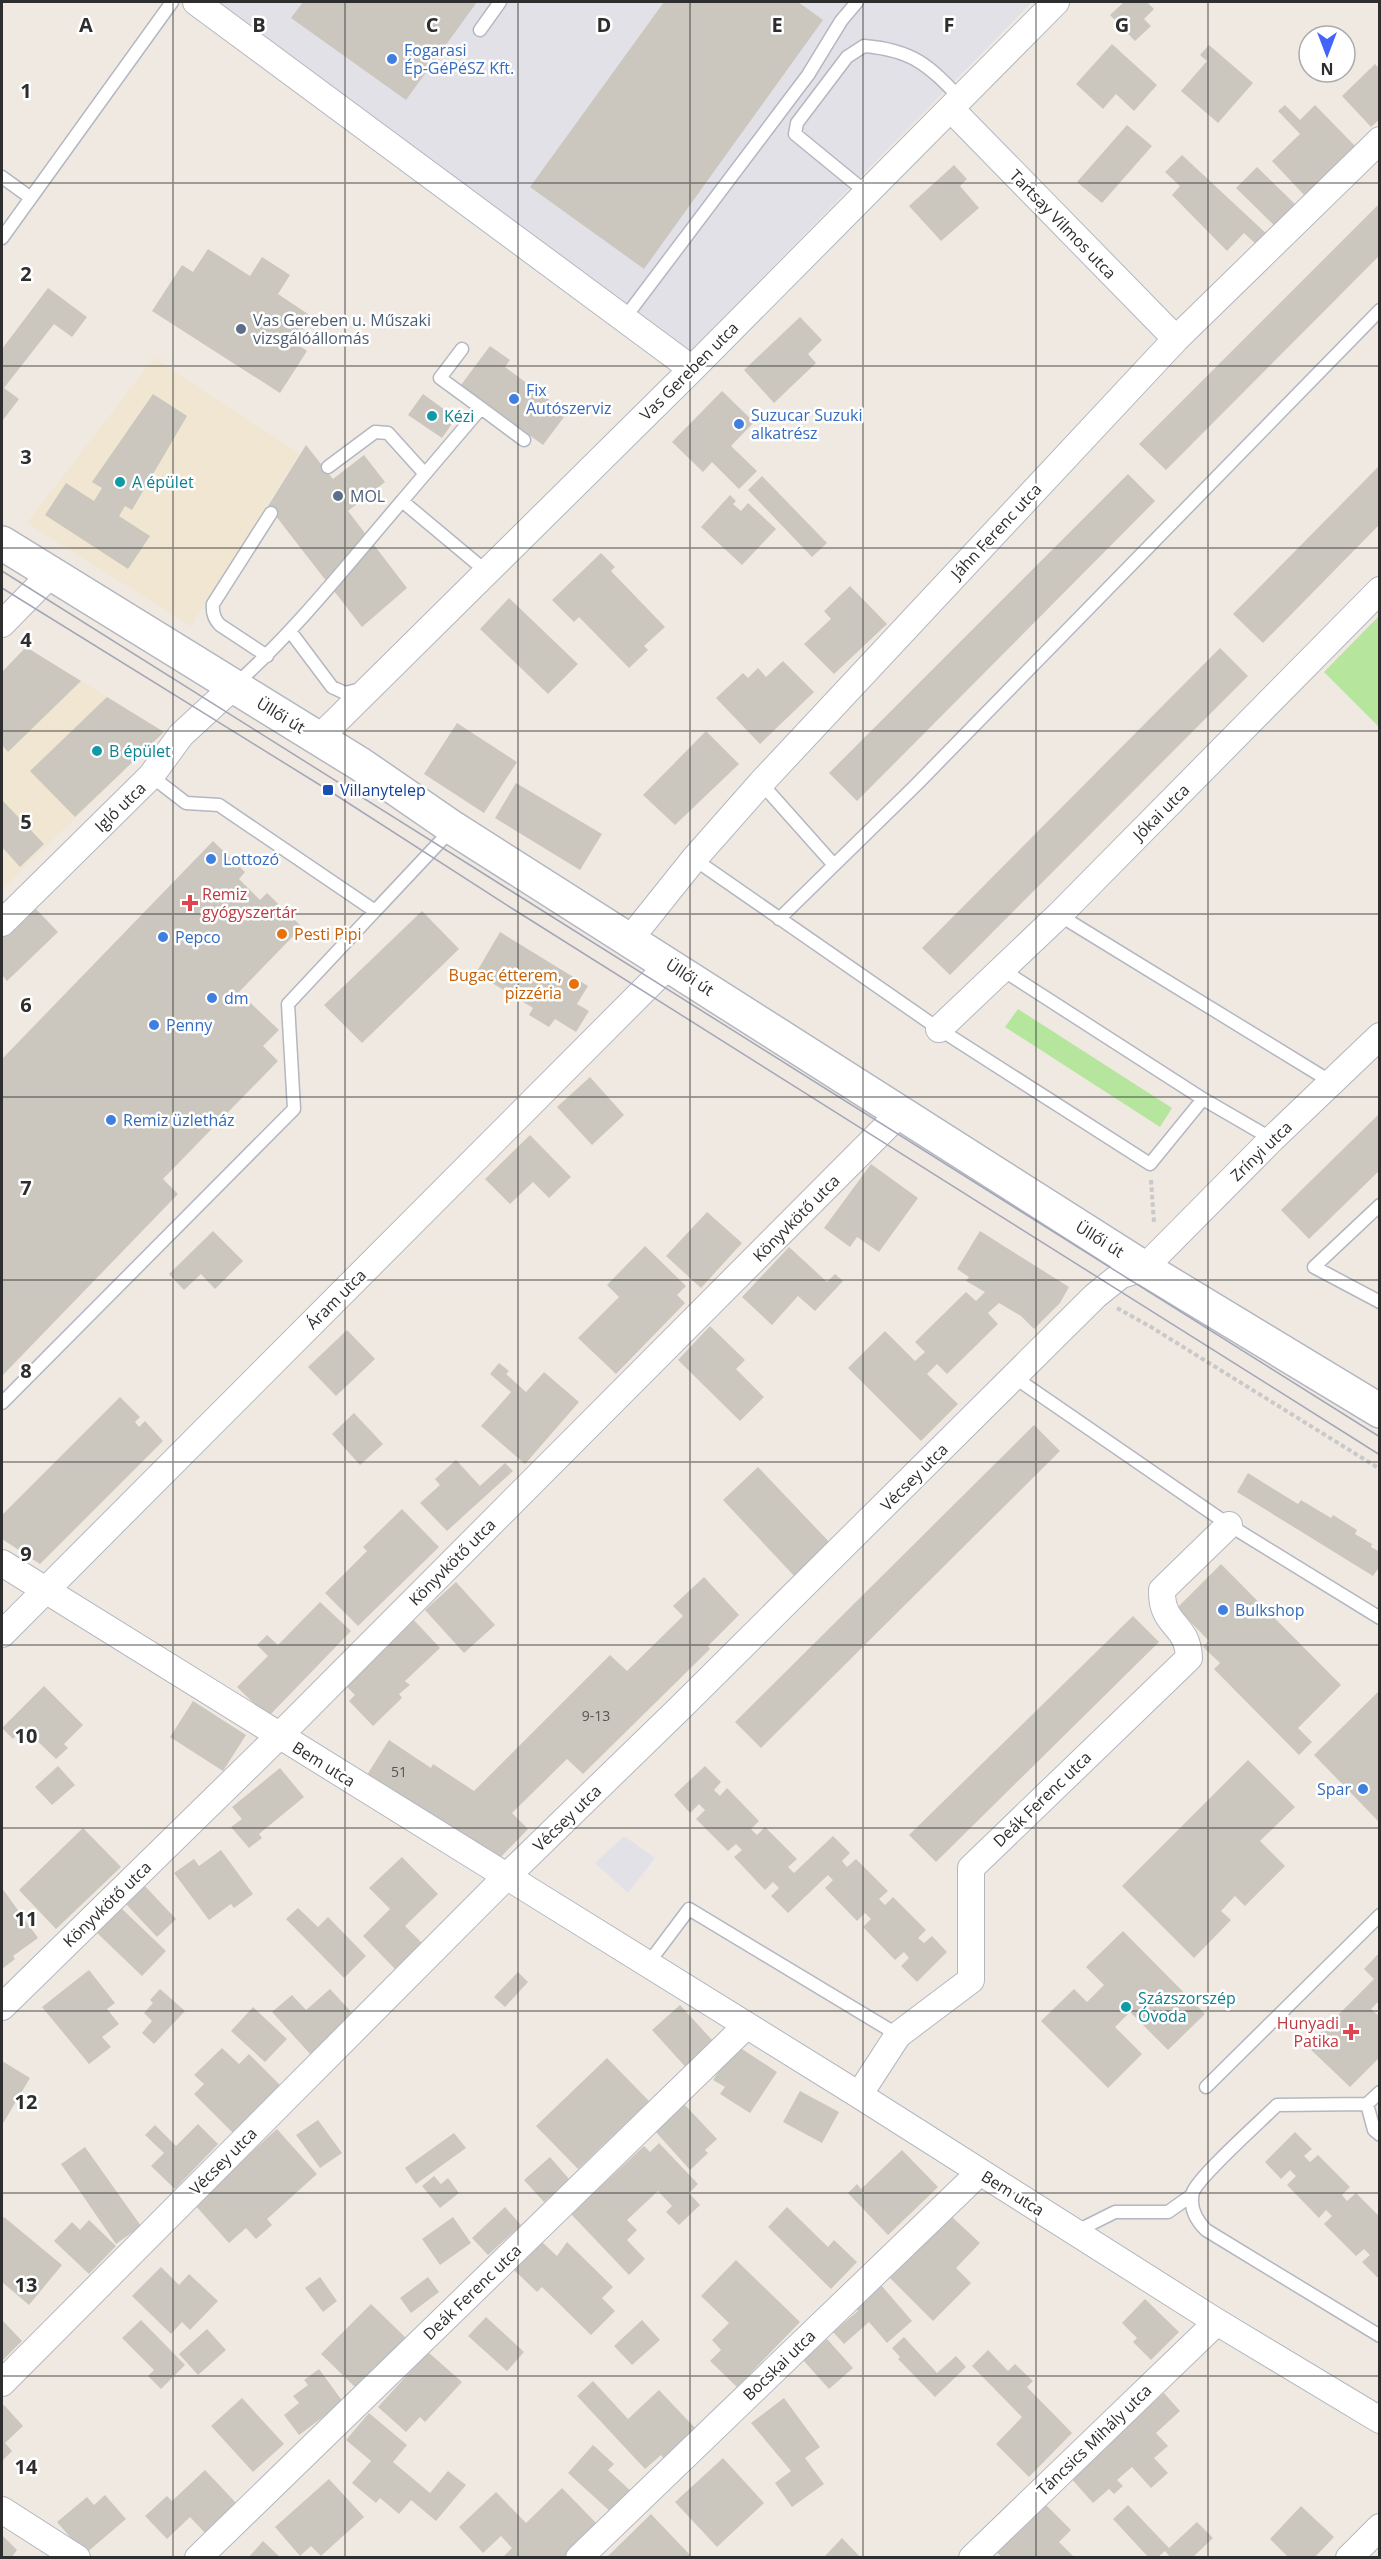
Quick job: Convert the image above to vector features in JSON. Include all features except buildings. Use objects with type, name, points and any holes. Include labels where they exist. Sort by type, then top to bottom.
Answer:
[{"type":"main road","name":"Üllői út","points":[[2,543],[232,687],[319,738],[453,828],[670,964],[900,1113],[1150,1261],[1380,1410]]},
{"type":"street","points":[[196,2],[692,369]]},
{"type":"street","name":"Vas Gereben utca","points":[[319,738],[692,369],[1056,2]]},
{"type":"street","name":"Tartsay Vilmos utca","points":[[956,104],[1176,339]]},
{"type":"street","name":"Jáhn Ferenc utca","points":[[630,939],[693,860],[761,783],[1176,339],[1380,140]]},
{"type":"street","points":[[2,624],[52,573]]},
{"type":"street","name":"Jókai utca","points":[[939,1029],[1059,915],[1380,590]]},
{"type":"street","name":"Igló utca","points":[[2,923],[151,777],[181,735],[232,687]]},
{"type":"street","name":"Áram utca","points":[[2,1634],[670,964]]},
{"type":"street","name":"Zrínyi utca","points":[[1150,1261],[1272,1139],[1380,1036]]},
{"type":"street","name":"Könyvkötő utca","points":[[2,2007],[279,1736],[900,1113]]},
{"type":"street","name":"Vécsey utca","points":[[2,2383],[507,1876],[1095,1296],[1121,1275],[1150,1261]]},
{"type":"street","name":"Deák Ferenc utca","points":[[859,2095],[898,2036],[971,1980],[971,1868],[1189,1658],[1189,1647],[1184,1635],[1167,1616],[1162,1606],[1162,1590],[1229,1525]]},
{"type":"street","name":"Bem utca","points":[[2,1563],[859,2095],[1217,2322],[1380,2420]]},
{"type":"street","name":"Deák Ferenc utca","points":[[198,2558],[746,2026]]},
{"type":"street","name":"Bocskai utca","points":[[579,2558],[980,2172]]},
{"type":"street","name":"Táncsics Mihály utca","points":[[972,2558],[1217,2322]]},
{"type":"street","points":[[2,2510],[77,2558]]},
{"type":"street","points":[[1349,2558],[1380,2527]]},
{"type":"lane","points":[[2,238],[172,2]]},
{"type":"lane","points":[[480,30],[500,2]]},
{"type":"lane","points":[[624,319],[808,75],[841,21],[858,2]]},
{"type":"lane","points":[[867,193],[795,134],[797,123],[847,57],[856,49],[864,46],[896,50],[918,59],[932,68],[956,104]]},
{"type":"lane","points":[[2,177],[31,198]]},
{"type":"lane","points":[[779,919],[924,777],[1380,310]]},
{"type":"lane","points":[[462,349],[440,378],[524,440]]},
{"type":"lane","points":[[232,687],[267,656],[290,631],[482,408]]},
{"type":"lane","points":[[328,468],[375,432],[381,431],[388,433],[425,474]]},
{"type":"lane","points":[[402,501],[487,572]]},
{"type":"lane","points":[[267,656],[220,625],[215,620],[212,610],[213,604],[271,513]]},
{"type":"lane","points":[[290,631],[328,682],[338,691],[354,692],[381,678]]},
{"type":"lane","points":[[151,777],[186,803],[219,805],[375,911]]},
{"type":"lane","points":[[761,783],[834,865]]},
{"type":"lane","points":[[2,1403],[294,1109],[288,1004],[453,828]]},
{"type":"lane","points":[[693,860],[939,1029],[1150,1164],[1203,1099]]},
{"type":"lane","points":[[1059,915],[1333,1083]]},
{"type":"lane","points":[[1001,969],[1203,1099],[1272,1139]]},
{"type":"lane","points":[[1380,1205],[1314,1267],[1380,1302]]},
{"type":"lane","points":[[1014,1377],[1229,1525],[1380,1618]]},
{"type":"lane","points":[[647,1965],[689,1909],[898,2036]]},
{"type":"lane","points":[[1206,2087],[1380,1915]]},
{"type":"lane","points":[[1075,2232],[1115,2212],[1168,2212],[1192,2195],[1198,2183],[1277,2105],[1366,2104],[1380,2092]]},
{"type":"lane","points":[[1366,2104],[1374,2130],[1380,2135]]},
{"type":"lane","points":[[1192,2195],[1196,2218],[1206,2230],[1380,2336]]},
{"type":"path","points":[[1150,1164],[1150,1261]]},
{"type":"path","points":[[1095,1296],[1151,1327],[1380,1469]]},
{"type":"shaded area","points":[[208,2],[1032,2],[684,357]]},
{"type":"shaded area","points":[[154,358],[299,454],[191,626],[27,523]]},
{"type":"shaded area","points":[[26,647],[164,732],[2,889],[2,672]]},
{"type":"shaded area","points":[[624,1836],[655,1858],[628,1893],[595,1863]]},
{"type":"green space","points":[[1379,616],[1379,727],[1324,672]]},
{"type":"green space","points":[[1018,1009],[1172,1108],[1160,1127],[1005,1027]]},
{"type":"tram line","points":[[2,571],[1380,1437]]},
{"type":"tram line","points":[[2,588],[328,790],[1380,1455]]},
{"type":"place","name":"Fogarasi Ép-GéPéSZ Kft.","points":[[392,59]]},
{"type":"place","name":"Vas Gereben u. Műszaki vizsgálóállomás","points":[[241,329]]},
{"type":"place","name":"Fix Autószerviz","points":[[514,399]]},
{"type":"place","name":"Kézi","points":[[432,416]]},
{"type":"place","name":"Suzucar Suzuki alkatrész","points":[[739,424]]},
{"type":"place","name":"A épület","points":[[120,482]]},
{"type":"place","name":"MOL","points":[[338,496]]},
{"type":"place","name":"B épület","points":[[97,751]]},
{"type":"place","name":"Villanytelep","points":[[328,790]]},
{"type":"place","name":"Lottozó","points":[[211,859]]},
{"type":"place","name":"Remiz gyógyszertár","points":[[190,903]]},
{"type":"place","name":"Pesti Pipi","points":[[282,934]]},
{"type":"place","name":"Pepco","points":[[163,937]]},
{"type":"place","name":"Bugac étterem, pizzéria","points":[[574,984]]},
{"type":"place","name":"dm","points":[[212,998]]},
{"type":"place","name":"Penny","points":[[154,1025]]},
{"type":"place","name":"Remiz üzletház","points":[[111,1120]]},
{"type":"place","name":"Bulkshop","points":[[1223,1610]]},
{"type":"place","name":"Spar","points":[[1363,1789]]},
{"type":"place","name":"Százszorszép Óvoda","points":[[1126,2007]]},
{"type":"place","name":"Hunyadi Patika","points":[[1351,2032]]}]
